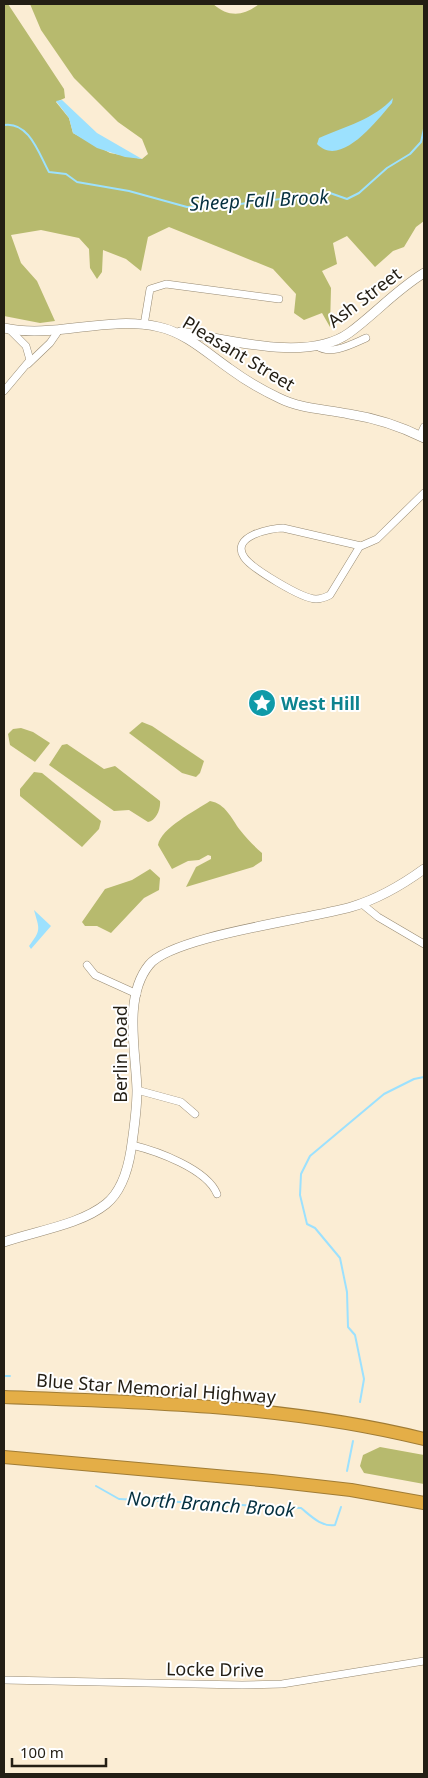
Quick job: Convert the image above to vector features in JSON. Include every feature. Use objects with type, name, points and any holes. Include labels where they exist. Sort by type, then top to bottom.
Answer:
[{"type":"highway","name":"Blue Star Memorial Highway","points":[[4,1397],[161,1403],[244,1409],[355,1424],[424,1439]]},
{"type":"highway","points":[[4,1457],[272,1481],[358,1491],[424,1503]]},
{"type":"street","name":"Ash Street","points":[[174,332],[271,346],[317,346],[348,334],[400,289],[424,273]]},
{"type":"street","points":[[144,325],[150,289],[166,284],[279,299]]},
{"type":"street","name":"Pleasant Street","points":[[7,329],[32,332],[113,323],[144,325],[174,332],[230,369],[281,399],[307,408],[371,418],[422,437]]},
{"type":"street","points":[[7,329],[28,350],[30,360],[28,364]]},
{"type":"street","points":[[4,391],[50,343],[59,330]]},
{"type":"street","points":[[317,346],[326,351],[335,350],[366,338]]},
{"type":"street","points":[[210,354],[220,339]]},
{"type":"street","points":[[422,437],[424,427]]},
{"type":"street","points":[[360,546],[336,588],[330,594],[316,599],[304,597],[290,590],[249,561],[242,551],[244,541],[264,530],[282,528],[360,546],[377,539],[424,493]]},
{"type":"street","name":"Berlin Road","points":[[4,1242],[62,1224],[106,1204],[123,1180],[132,1144],[137,1090],[134,1025],[137,994],[149,964],[162,954],[217,936],[362,904],[397,887],[424,868]]},
{"type":"street","points":[[362,904],[378,917],[424,944]]},
{"type":"street","points":[[87,965],[95,975],[137,994]]},
{"type":"street","points":[[137,1090],[180,1102],[196,1114]]},
{"type":"street","points":[[132,1144],[158,1151],[182,1164],[210,1182],[217,1194]]},
{"type":"street","name":"Locke Drive","points":[[4,1680],[242,1685],[282,1684],[424,1661]]},
{"type":"green space","points":[[4,4],[8,4],[64,89],[65,98],[56,102],[69,118],[73,133],[110,153],[142,159],[148,154],[142,139],[118,122],[74,78],[41,30],[30,4],[213,4],[225,12],[236,14],[248,11],[259,4],[424,4],[424,221],[416,227],[404,247],[393,251],[375,267],[347,236],[333,243],[337,264],[322,271],[331,288],[330,327],[322,313],[304,320],[294,313],[296,294],[273,269],[169,227],[148,237],[141,271],[126,259],[103,250],[102,272],[97,279],[90,268],[89,249],[79,238],[41,230],[11,235],[21,263],[37,281],[55,321],[40,323],[4,316]]},
{"type":"green space","points":[[142,722],[152,726],[204,761],[200,773],[196,777],[182,773],[129,733]]},
{"type":"green space","points":[[21,728],[33,732],[50,743],[35,762],[10,745],[8,734],[13,729]]},
{"type":"green space","points":[[67,744],[104,769],[115,766],[160,801],[156,817],[148,822],[129,810],[114,811],[49,765],[62,745]]},
{"type":"green space","points":[[34,772],[42,773],[101,821],[99,829],[82,847],[20,796],[20,789]]},
{"type":"green space","points":[[210,801],[220,805],[228,812],[243,833],[262,853],[262,861],[253,867],[186,887],[196,867],[211,859],[211,856],[208,855],[199,860],[188,861],[172,869],[158,845],[165,832],[172,826]]},
{"type":"green space","points":[[150,869],[160,878],[159,890],[144,898],[111,933],[97,926],[85,926],[82,922],[105,889],[132,880]]},
{"type":"green space","points":[[380,1447],[424,1455],[424,1484],[364,1473],[360,1466],[363,1455]]},
{"type":"water","points":[[393,98],[392,103],[378,120],[348,146],[337,150],[327,150],[317,144],[319,138],[368,117]]},
{"type":"water","points":[[62,100],[97,133],[142,159],[125,157],[97,148],[73,133],[69,118],[56,101]]},
{"type":"water","points":[[34,910],[51,926],[31,949],[29,946],[38,932]]},
{"type":"waterway","name":"Sheep Fall Brook","points":[[4,125],[13,125],[27,133],[49,172],[66,174],[77,182],[129,191],[187,207],[232,205],[330,193],[347,199],[359,193],[387,168],[410,154],[421,142],[424,129]]},
{"type":"waterway","name":"North Branch Brook","points":[[360,1402],[364,1379],[355,1335],[348,1327],[347,1292],[340,1258],[315,1228],[307,1224],[300,1195],[301,1174],[310,1156],[384,1094],[414,1079],[424,1077]]},
{"type":"waterway","name":"North Branch Brook","points":[[4,1376],[10,1376]]},
{"type":"waterway","name":"North Branch Brook","points":[[347,1471],[353,1441]]},
{"type":"waterway","name":"North Branch Brook","points":[[96,1486],[119,1499],[301,1508],[316,1520],[330,1525],[335,1525],[341,1507]]},
{"type":"place","name":"West Hill","points":[[262,703]]}]
